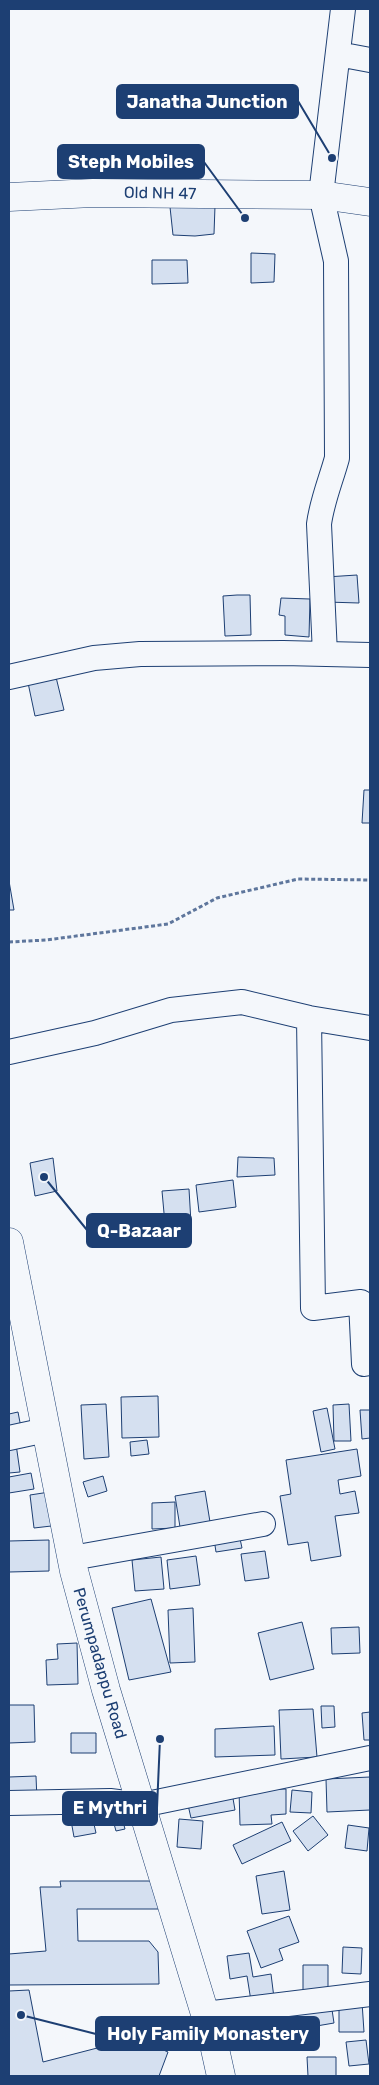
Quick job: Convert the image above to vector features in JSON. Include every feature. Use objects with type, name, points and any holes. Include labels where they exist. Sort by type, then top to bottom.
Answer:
[{"type":"main road","name":"Old NH 47","points":[[9,198],[93,193],[321,195],[370,202]]},
{"type":"main road","name":"Perumpadappu Road","points":[[9,1242],[72,1558],[106,1690],[205,2014],[221,2076]]},
{"type":"street","points":[[325,654],[319,524],[321,506],[332,479],[337,458],[336,261],[321,195],[343,9]]},
{"type":"street","points":[[338,54],[370,60]]},
{"type":"street","points":[[9,677],[94,658],[140,654],[370,655]]},
{"type":"street","points":[[9,1052],[95,1033],[171,1010],[242,1002],[309,1018],[370,1028]]},
{"type":"street","points":[[309,1018],[313,1308],[361,1302],[364,1364],[370,1363]]},
{"type":"street","points":[[9,1438],[46,1430]]},
{"type":"street","points":[[72,1558],[263,1524]]},
{"type":"street","points":[[9,1803],[110,1801],[142,1805],[370,1758]]},
{"type":"street","points":[[205,2014],[370,1994]]},
{"type":"path","points":[[9,942],[46,940],[168,924],[217,898],[298,879],[370,880]]},
{"type":"building","points":[[215,206],[214,234],[195,236],[173,235],[170,207]]},
{"type":"building","points":[[251,253],[275,254],[274,282],[251,283]]},
{"type":"building","points":[[152,260],[187,260],[188,283],[152,284]]},
{"type":"building","points":[[357,575],[359,603],[326,602],[326,577]]},
{"type":"building","points":[[250,595],[251,635],[225,636],[223,596]]},
{"type":"building","points":[[281,598],[310,599],[309,637],[285,635],[285,616],[279,615]]},
{"type":"building","points":[[55,673],[64,710],[35,716],[27,678]]},
{"type":"building","points":[[364,790],[370,790],[370,823],[362,823]]},
{"type":"building","points":[[9,881],[14,910],[9,910]]},
{"type":"building","points":[[238,1157],[274,1158],[275,1175],[237,1177]]},
{"type":"building","points":[[53,1158],[57,1191],[35,1196],[30,1163]]},
{"type":"building","points":[[233,1180],[236,1207],[199,1212],[196,1185]]},
{"type":"building","points":[[189,1189],[191,1223],[165,1224],[162,1191]]},
{"type":"building","points":[[158,1396],[159,1437],[122,1438],[121,1397]]},
{"type":"building","points":[[106,1404],[109,1457],[84,1459],[81,1405]]},
{"type":"building","points":[[349,1404],[351,1441],[334,1441],[333,1405]]},
{"type":"building","points":[[327,1408],[335,1449],[321,1452],[313,1411]]},
{"type":"building","points":[[360,1410],[370,1410],[370,1438],[362,1439]]},
{"type":"building","points":[[18,1412],[22,1433],[9,1435],[9,1414]]},
{"type":"building","points":[[147,1440],[149,1454],[131,1456],[130,1442]]},
{"type":"building","points":[[16,1444],[20,1472],[9,1473],[9,1445]]},
{"type":"building","points":[[357,1449],[361,1476],[338,1480],[340,1494],[355,1491],[359,1513],[335,1516],[341,1556],[311,1561],[308,1542],[288,1545],[280,1496],[291,1494],[286,1460]]},
{"type":"building","points":[[31,1473],[34,1489],[9,1493],[9,1477]]},
{"type":"building","points":[[103,1476],[107,1491],[88,1497],[83,1482]]},
{"type":"building","points":[[56,1491],[60,1525],[34,1528],[30,1495]]},
{"type":"building","points":[[205,1491],[210,1522],[180,1527],[175,1496]]},
{"type":"building","points":[[175,1502],[175,1528],[152,1529],[152,1503]]},
{"type":"building","points":[[239,1534],[242,1548],[216,1552],[214,1539]]},
{"type":"building","points":[[49,1540],[49,1571],[9,1572],[9,1541]]},
{"type":"building","points":[[265,1551],[269,1578],[245,1581],[241,1554]]},
{"type":"building","points":[[196,1556],[200,1585],[170,1589],[167,1560]]},
{"type":"building","points":[[161,1557],[164,1589],[135,1591],[132,1560]]},
{"type":"building","points":[[151,1599],[171,1672],[129,1680],[112,1608]]},
{"type":"building","points":[[193,1608],[195,1662],[170,1663],[168,1610]]},
{"type":"building","points":[[302,1622],[314,1669],[270,1680],[258,1633]]},
{"type":"building","points":[[359,1627],[360,1653],[332,1654],[331,1628]]},
{"type":"building","points":[[77,1643],[78,1684],[47,1685],[46,1660],[58,1659],[57,1644]]},
{"type":"building","points":[[9,1705],[34,1705],[35,1742],[9,1743]]},
{"type":"building","points":[[321,1706],[334,1706],[335,1727],[322,1728]]},
{"type":"building","points":[[313,1709],[317,1757],[281,1759],[279,1710]]},
{"type":"building","points":[[370,1712],[370,1740],[364,1740],[362,1713]]},
{"type":"building","points":[[274,1726],[275,1755],[215,1757],[215,1729]]},
{"type":"building","points":[[71,1733],[96,1733],[96,1753],[71,1753]]},
{"type":"building","points":[[36,1776],[37,1800],[9,1801],[9,1777]]},
{"type":"building","points":[[370,1777],[370,1810],[327,1812],[326,1779]]},
{"type":"building","points":[[231,1787],[235,1810],[191,1818],[186,1796]]},
{"type":"building","points":[[286,1789],[286,1814],[271,1815],[272,1824],[240,1825],[239,1790]]},
{"type":"building","points":[[292,1790],[312,1792],[311,1813],[290,1812]]},
{"type":"building","points":[[120,1810],[125,1829],[116,1831],[111,1813]]},
{"type":"building","points":[[91,1811],[96,1833],[74,1837],[70,1815]]},
{"type":"building","points":[[313,1816],[328,1835],[308,1851],[293,1831]]},
{"type":"building","points":[[179,1819],[203,1821],[201,1849],[177,1847]]},
{"type":"building","points":[[282,1822],[291,1841],[242,1864],[233,1845]]},
{"type":"building","points":[[348,1825],[369,1828],[367,1851],[345,1848]]},
{"type":"building","points":[[284,1871],[290,1910],[262,1914],[256,1876]]},
{"type":"building","points":[[60,1881],[158,1881],[160,1909],[77,1909],[78,1941],[149,1941],[158,1952],[159,1984],[9,1985],[9,1954],[46,1951],[40,1887],[61,1887]]},
{"type":"building","points":[[289,1916],[299,1942],[279,1949],[283,1960],[261,1968],[247,1931]]},
{"type":"building","points":[[343,1947],[362,1948],[361,1974],[342,1973]]},
{"type":"building","points":[[249,1953],[253,1977],[271,1974],[274,1998],[251,2001],[247,1976],[230,1979],[227,1956]]},
{"type":"building","points":[[303,1965],[328,1965],[328,1998],[303,1998]]},
{"type":"building","points":[[29,1990],[43,2062],[136,2038],[168,2052],[159,2076],[9,2076],[9,1991]]},
{"type":"building","points":[[362,2002],[364,2032],[339,2032],[339,2004]]},
{"type":"building","points":[[331,2003],[334,2023],[299,2029],[295,2008]]},
{"type":"building","points":[[366,2040],[369,2064],[349,2066],[346,2042]]},
{"type":"building","points":[[307,2057],[336,2057],[336,2076],[308,2076]]},
{"type":"place","name":"Janatha Junction","points":[[332,158]]},
{"type":"place","name":"Steph Mobiles","points":[[245,218]]},
{"type":"place","name":"Q-Bazaar","points":[[44,1177]]},
{"type":"place","name":"E Mythri","points":[[160,1739]]},
{"type":"place","name":"Holy Family Monastery","points":[[21,2015]]}]
